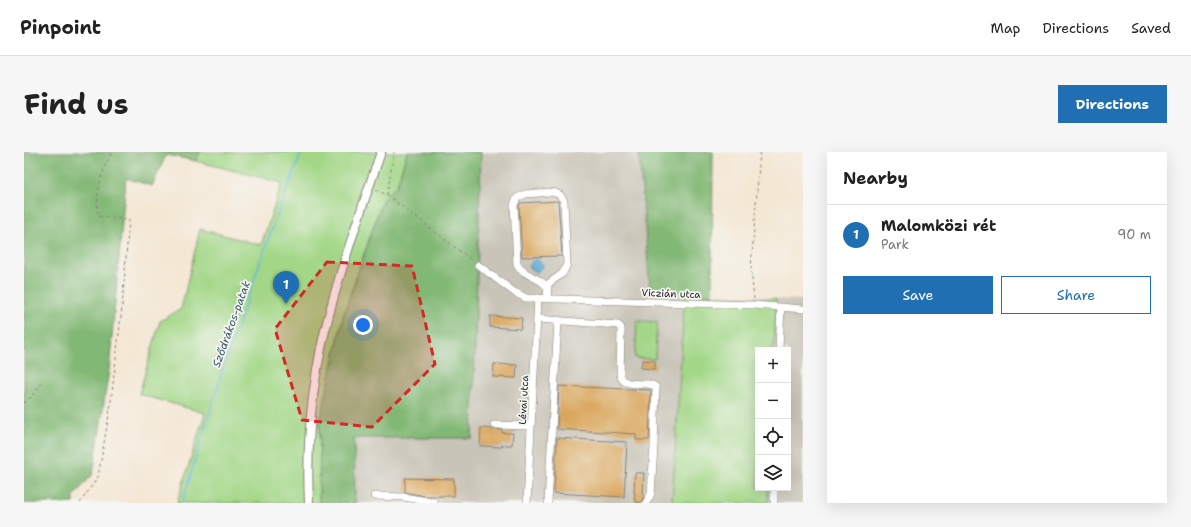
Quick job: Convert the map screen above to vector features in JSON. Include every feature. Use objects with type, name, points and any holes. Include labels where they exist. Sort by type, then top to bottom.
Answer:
[{"type":"main road","points":[[309,503],[310,441],[314,396],[320,358],[332,304],[381,152]]},
{"type":"street","points":[[547,288],[542,281],[521,271],[516,264],[514,205],[516,198],[525,194],[553,192],[560,196],[564,201],[567,264],[563,273],[550,282],[547,288],[547,299]]},
{"type":"street","name":"Viczián utca","points":[[478,265],[514,292],[526,298],[754,305],[803,308]]},
{"type":"street","name":"Lévai utca","points":[[528,503],[538,298]]},
{"type":"street","points":[[779,347],[781,307]]},
{"type":"street","points":[[537,319],[618,324],[621,328],[621,378],[626,382],[651,384],[656,387],[651,494],[646,503]]},
{"type":"street","points":[[548,503],[558,320]]},
{"type":"street","points":[[494,425],[531,426]]},
{"type":"street","points":[[774,491],[774,503]]},
{"type":"street","points":[[374,497],[403,497],[434,502]]},
{"type":"path","points":[[80,503],[98,477],[110,409],[122,308],[129,220],[98,216],[97,200],[102,171],[112,152]]},
{"type":"path","points":[[387,195],[394,152]]},
{"type":"path","points":[[754,305],[751,268],[760,152]]},
{"type":"path","points":[[369,187],[387,195],[478,265]]},
{"type":"path","points":[[24,403],[43,382]]},
{"type":"highlighted area","points":[[327,262],[412,266],[435,364],[372,427],[302,420],[275,329]]},
{"type":"shaded area","points":[[481,152],[639,152],[650,289],[685,292],[672,503],[355,503],[354,438],[472,438]]},
{"type":"shaded area","points":[[776,299],[803,300],[803,503],[768,503],[768,491],[791,491],[791,347],[774,347]]},
{"type":"green space","points":[[24,152],[200,152],[196,161],[166,155],[152,186],[126,178],[109,370],[93,474],[74,496],[74,503],[24,503]]},
{"type":"green space","points":[[175,152],[407,152],[397,185],[383,199],[344,313],[320,423],[319,503],[177,503],[205,413],[139,394],[160,321],[181,309],[200,229],[261,245],[282,183],[196,161],[198,158]]},
{"type":"green space","points":[[407,152],[481,152],[472,438],[354,438],[355,503],[319,503],[320,423],[344,313],[383,199],[397,185]]},
{"type":"green space","points":[[639,152],[713,152],[712,295],[650,289]]},
{"type":"green space","points":[[685,292],[776,299],[774,347],[755,347],[755,491],[768,491],[768,503],[672,503]]},
{"type":"green space","points":[[637,321],[657,322],[655,359],[635,358]]},
{"type":"water","points":[[536,258],[543,265],[536,273],[528,266]]},
{"type":"building","points":[[558,201],[562,256],[522,257],[520,203]]},
{"type":"building","points":[[490,316],[522,318],[521,329],[490,327]]},
{"type":"building","points":[[642,360],[655,361],[655,369],[641,368]]},
{"type":"building","points":[[494,364],[517,365],[516,378],[493,377]]},
{"type":"building","points":[[559,386],[651,390],[649,440],[636,440],[636,434],[557,429]]},
{"type":"building","points":[[481,428],[502,430],[502,433],[513,433],[512,445],[502,445],[501,447],[480,446]]},
{"type":"building","points":[[557,438],[627,442],[624,497],[554,493]]},
{"type":"building","points":[[635,473],[644,473],[643,498],[640,503],[636,502],[634,499]]},
{"type":"building","points":[[405,478],[454,479],[454,496],[425,496],[405,492]]},
{"type":"waterway","name":"Sződrákos-patak","points":[[182,503],[226,358],[277,215],[302,152]]},
{"type":"place","name":"Malomközi rét","points":[[286,304]]}]
